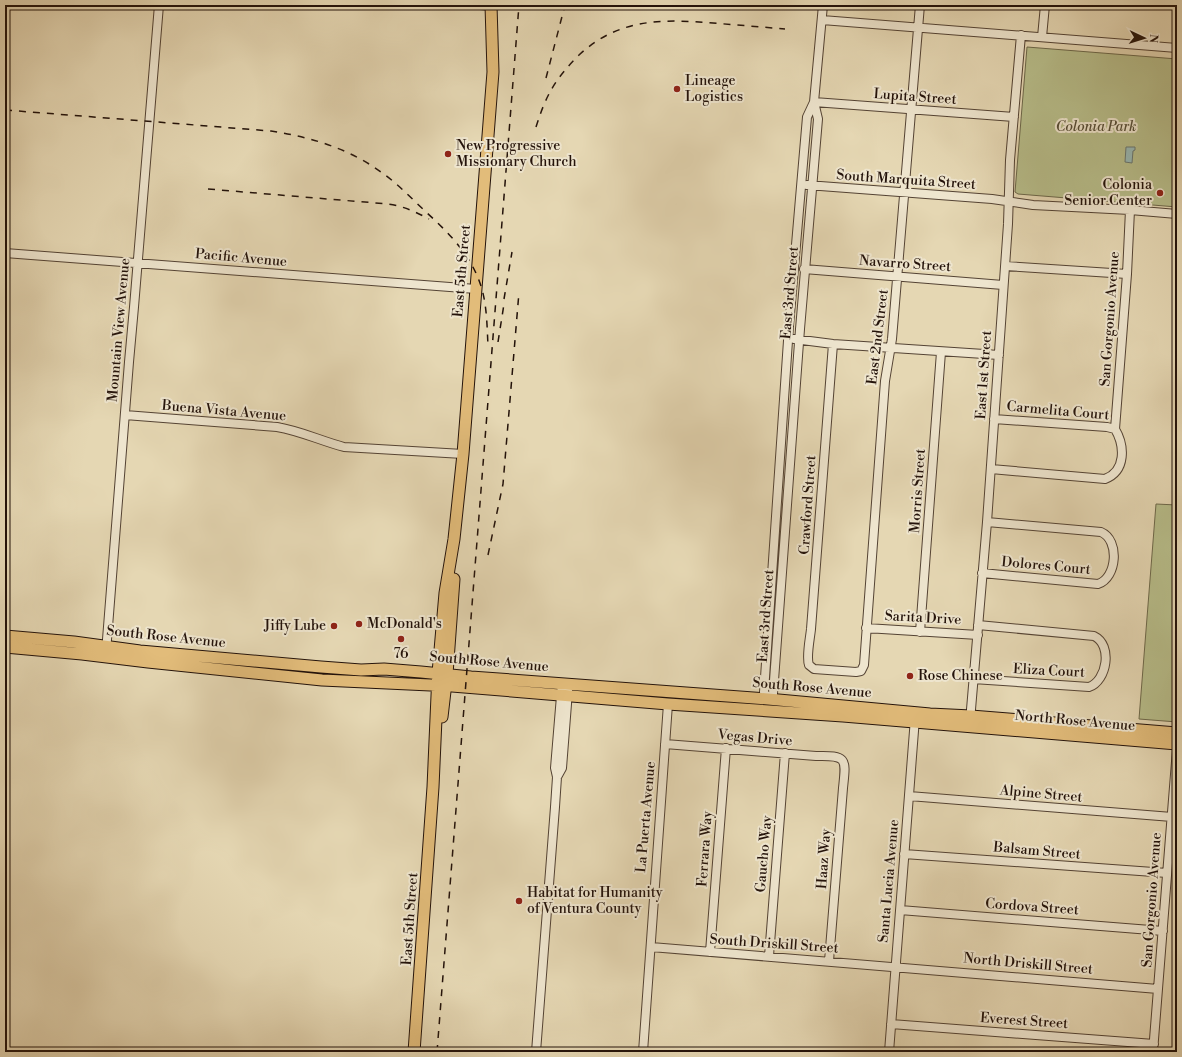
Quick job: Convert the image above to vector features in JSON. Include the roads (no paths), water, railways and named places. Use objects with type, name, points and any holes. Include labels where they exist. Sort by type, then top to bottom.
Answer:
[{"type":"main road","name":"East 5th Street","points":[[414,1052],[443,674],[445,593],[454,539],[462,454],[493,72],[488,5]]},
{"type":"main road","name":"South Rose Avenue","points":[[5,636],[74,642],[106,652],[246,672],[328,680],[442,686],[843,716],[915,718],[971,716]]},
{"type":"main road","name":"South Rose Avenue","points":[[5,647],[106,652],[361,670],[384,669],[768,699],[895,711],[915,718],[970,727]]},
{"type":"main road","points":[[246,672],[267,667],[309,671],[314,667]]},
{"type":"main road","points":[[843,716],[849,712],[890,716],[895,711]]},
{"type":"main road","name":"North Rose Avenue","points":[[971,716],[1177,733]]},
{"type":"main road","name":"North Rose Avenue","points":[[970,727],[1177,744]]},
{"type":"street","name":"Mountain View Avenue","points":[[106,652],[159,5]]},
{"type":"street","name":"East 3rd Street","points":[[814,102],[807,117],[796,243],[764,689],[768,699],[773,694],[804,270],[818,120],[814,102],[823,5]]},
{"type":"street","name":"East 2nd Street","points":[[861,671],[864,665],[885,380],[892,339],[898,277],[920,5]]},
{"type":"street","points":[[1042,37],[1045,5]]},
{"type":"street","points":[[822,20],[1177,48]]},
{"type":"street","name":"East 1st Street","points":[[970,727],[991,469],[1009,202],[1010,160],[1021,35]]},
{"type":"street","name":"Lupita Street","points":[[814,102],[1014,117]]},
{"type":"street","name":"South Marquita Street","points":[[802,185],[992,199],[1033,205],[1177,214]]},
{"type":"street","name":"San Gorgonio Avenue","points":[[1115,429],[1127,274],[1130,210]]},
{"type":"street","points":[[796,243],[807,244]]},
{"type":"street","name":"Pacific Avenue","points":[[5,253],[476,289]]},
{"type":"street","points":[[1005,266],[1127,274]]},
{"type":"street","name":"Navarro Street","points":[[804,270],[1003,285]]},
{"type":"street","points":[[789,338],[833,344],[999,355]]},
{"type":"street","name":"Crawford Street","points":[[833,344],[811,629],[807,658],[810,667],[819,670],[851,673],[861,671]]},
{"type":"street","name":"Morris Street","points":[[920,632],[941,352]]},
{"type":"street","name":"Buena Vista Avenue","points":[[125,415],[278,427],[344,447],[462,454]]},
{"type":"street","name":"Carmelita Court","points":[[991,469],[1105,479],[1116,472],[1121,461],[1122,446],[1115,429],[1107,427],[994,419]]},
{"type":"street","name":"Dolores Court","points":[[982,573],[1098,584],[1104,581],[1109,573],[1113,561],[1110,540],[1101,532],[987,522]]},
{"type":"street","name":"Eliza Court","points":[[973,679],[1089,687],[1096,684],[1100,679],[1105,667],[1105,653],[1100,640],[1094,636],[978,625]]},
{"type":"street","name":"Sarita Drive","points":[[866,628],[978,635]]},
{"type":"street","points":[[536,1052],[557,777],[555,768],[565,684]]},
{"type":"street","points":[[768,699],[768,710]]},
{"type":"street","name":"La Puerta Avenue","points":[[643,1052],[668,704]]},
{"type":"street","name":"Santa Lucia Avenue","points":[[889,1052],[915,718]]},
{"type":"street","name":"Vegas Drive","points":[[665,744],[816,756],[833,755],[841,759]]},
{"type":"street","name":"Ferrara Way","points":[[710,952],[726,748]]},
{"type":"street","name":"San Gorgonio Avenue","points":[[1154,1048],[1177,749]]},
{"type":"street","name":"Gaucho Way","points":[[770,956],[786,753]]},
{"type":"street","name":"Haaz Way","points":[[829,961],[842,788],[845,770],[841,759]]},
{"type":"street","name":"Alpine Street","points":[[909,796],[1172,817]]},
{"type":"street","name":"Balsam Street","points":[[904,854],[1167,874]]},
{"type":"street","name":"Cordova Street","points":[[900,910],[1163,931]]},
{"type":"street","name":"South Driskill Street","points":[[651,947],[895,966]]},
{"type":"street","name":"North Driskill Street","points":[[895,966],[1158,989]]},
{"type":"street","name":"Everest Street","points":[[891,1024],[1154,1048]]},
{"type":"water","points":[[1126,147],[1135,147],[1135,150],[1133,151],[1132,163],[1125,162]]},
{"type":"railway","points":[[437,1052],[519,5]]},
{"type":"railway","points":[[546,78],[565,5]]},
{"type":"railway","points":[[536,127],[548,96],[557,80],[579,55],[594,43],[610,34],[642,24],[676,21],[785,29]]},
{"type":"railway","points":[[5,110],[271,131],[314,140],[355,156],[387,176],[443,228],[465,254],[477,275],[483,293],[488,346]]},
{"type":"railway","points":[[208,189],[388,204],[399,206],[429,219]]},
{"type":"railway","points":[[504,299],[512,252]]},
{"type":"railway","points":[[488,555],[503,484],[519,292]]},
{"type":"railway","points":[[498,342],[504,304]]},
{"type":"place","name":"Lineage Logistics","points":[[677,89]]},
{"type":"place","name":"New Progressive Missionary Church","points":[[448,154]]},
{"type":"place","name":"Colonia Senior Center","points":[[1160,193]]},
{"type":"place","name":"McDonald's","points":[[359,624]]},
{"type":"place","name":"Jiffy Lube","points":[[334,626]]},
{"type":"place","name":"76","points":[[401,639]]},
{"type":"place","name":"Rose Chinese","points":[[910,676]]},
{"type":"place","name":"Habitat for Humanity of Ventura County","points":[[519,901]]},
{"type":"park label","name":"Colonia Park","points":[[1096,127]]}]
